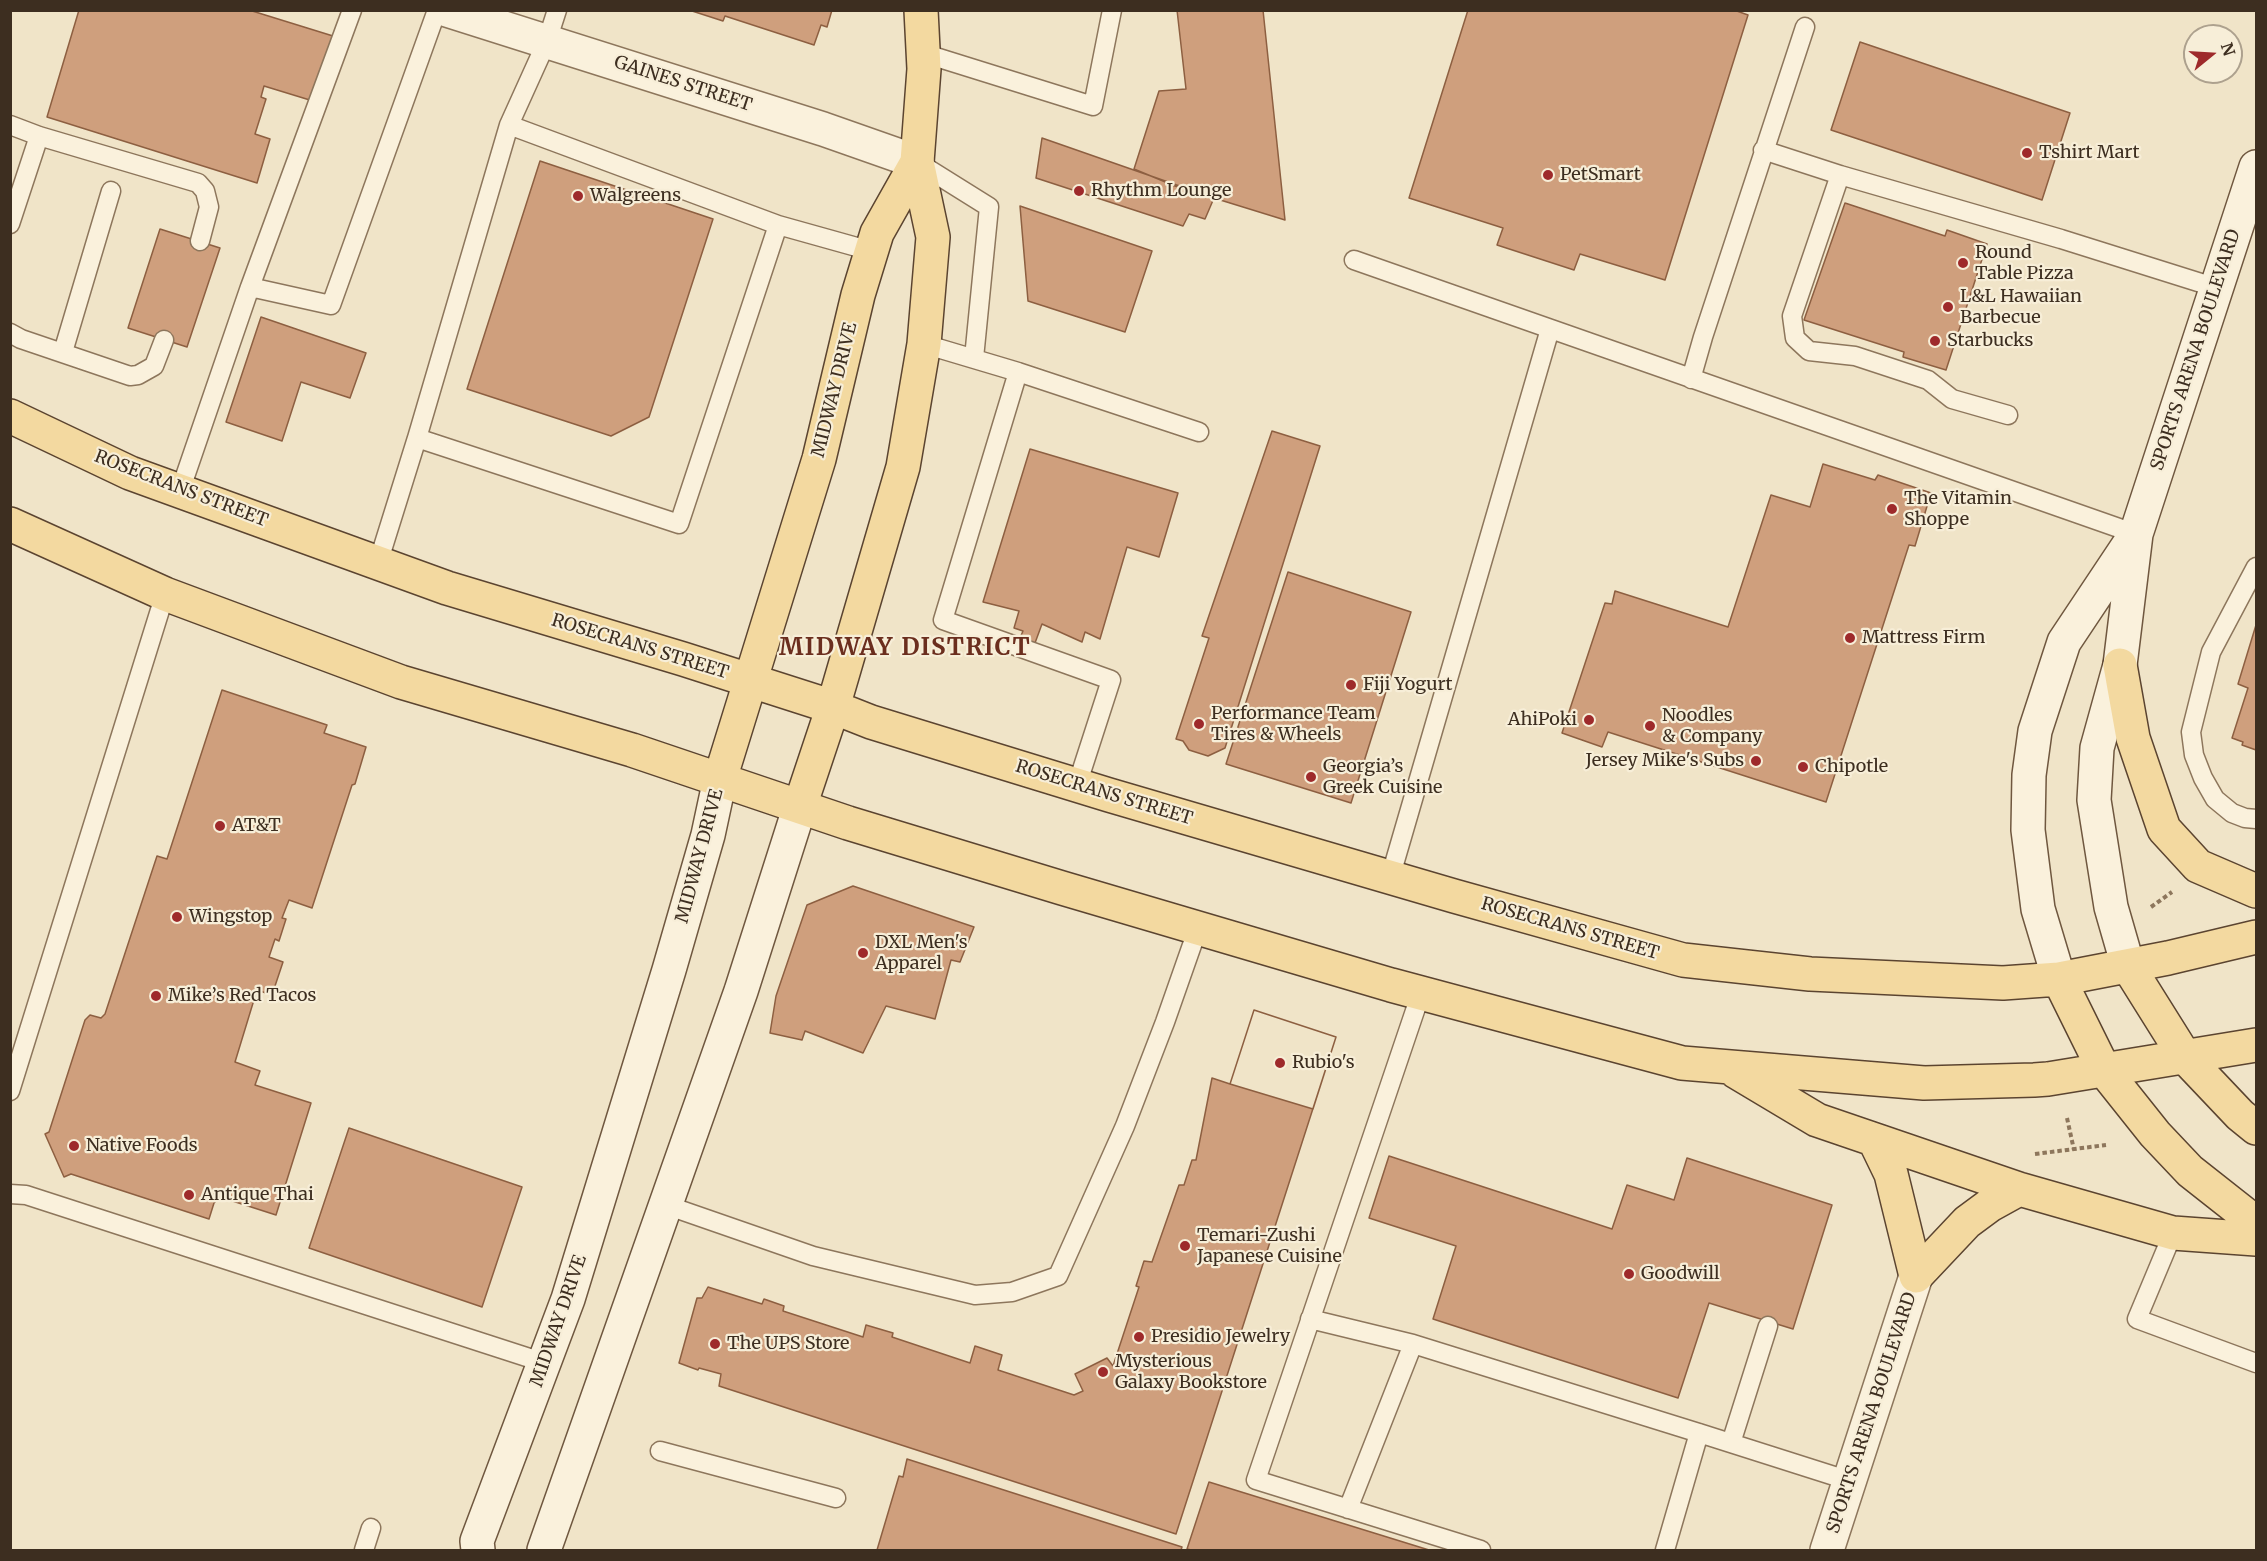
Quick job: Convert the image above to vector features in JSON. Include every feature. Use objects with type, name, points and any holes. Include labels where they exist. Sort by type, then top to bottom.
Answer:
[{"type":"main road","name":"GAINES STREET","points":[[447,10],[552,26],[823,129],[917,162]]},
{"type":"main road","name":"MIDWAY DRIVE","points":[[547,1550],[744,980],[833,707],[903,467],[928,321],[933,237],[917,162],[924,69],[921,10]]},
{"type":"main road","name":"MIDWAY DRIVE","points":[[478,1551],[477,1541],[568,1299],[669,970],[708,835],[720,779],[819,459],[871,251],[877,233],[917,162]]},
{"type":"main road","name":"SPORTS ARENA BOULEVARD","points":[[2128,966],[2111,907],[2094,800],[2097,748],[2120,665],[2136,534],[2256,167]]},
{"type":"main road","name":"ROSECRANS STREET","points":[[10,416],[130,472],[447,588],[750,680],[871,722],[1077,785],[1390,878],[1683,960],[1821,975],[2003,983],[2059,979],[2256,937]]},
{"type":"main road","points":[[10,524],[165,594],[401,682],[632,750],[848,823],[1198,928],[1421,993],[1682,1063],[1924,1083],[2048,1079],[2256,1045]]},
{"type":"main road","name":"SPORTS ARENA BOULEVARD","points":[[2104,1070],[2059,979],[2038,909],[2028,830],[2029,775],[2035,731],[2064,642],[2136,534]]},
{"type":"main road","points":[[2120,665],[2133,738],[2164,829],[2198,866],[2256,891]]},
{"type":"main road","points":[[2128,966],[2185,1057],[2240,1115],[2256,1128]]},
{"type":"main road","points":[[1728,1067],[1817,1120],[1875,1141],[2024,1175],[2173,1233],[2256,1239]]},
{"type":"main road","points":[[2104,1070],[2155,1134],[2190,1171],[2256,1223]]},
{"type":"main road","points":[[1875,1141],[1891,1174],[1916,1276]]},
{"type":"main road","points":[[1916,1276],[1967,1221],[1990,1205],[2024,1175]]},
{"type":"main road","name":"SPORTS ARENA BOULEVARD","points":[[1827,1551],[1916,1276]]},
{"type":"lane","points":[[180,491],[250,287],[352,10]]},
{"type":"lane","points":[[250,287],[331,305],[437,10]]},
{"type":"lane","points":[[923,53],[1093,106],[1112,10]]},
{"type":"lane","points":[[378,563],[417,438],[508,125],[552,26]]},
{"type":"lane","points":[[1691,379],[1763,150],[1805,27]]},
{"type":"lane","points":[[10,125],[39,136],[198,183],[205,190],[209,207],[200,241]]},
{"type":"lane","points":[[508,125],[778,225],[871,251]]},
{"type":"lane","points":[[10,224],[39,136]]},
{"type":"lane","points":[[1763,150],[1839,175],[2061,238],[2217,288]]},
{"type":"lane","points":[[917,162],[989,207],[974,358]]},
{"type":"lane","points":[[1839,175],[1791,316],[1794,338],[1809,351],[1855,356],[1928,380],[1952,399],[2008,416]]},
{"type":"lane","points":[[63,352],[111,191]]},
{"type":"lane","points":[[417,438],[679,524],[778,225]]},
{"type":"lane","points":[[1354,260],[2136,534]]},
{"type":"lane","points":[[1390,878],[1550,329]]},
{"type":"lane","points":[[10,333],[21,339],[130,376],[138,375],[154,366],[164,340]]},
{"type":"lane","points":[[924,344],[1018,372],[1199,432]]},
{"type":"lane","points":[[1018,372],[943,620],[1111,680],[1077,785]]},
{"type":"lane","points":[[2256,567],[2211,652],[2192,732],[2194,755],[2215,799],[2232,813],[2256,819]]},
{"type":"lane","points":[[10,1091],[165,594]]},
{"type":"lane","points":[[666,1205],[813,1256],[975,1295],[1012,1292],[1058,1276],[1125,1126],[1198,928]]},
{"type":"lane","points":[[1421,993],[1256,1480],[1481,1551]]},
{"type":"lane","points":[[10,1194],[37,1198],[545,1363]]},
{"type":"lane","points":[[2173,1233],[2137,1319],[2256,1363]]},
{"type":"lane","points":[[1310,1319],[1413,1344],[1850,1481]]},
{"type":"lane","points":[[1731,1443],[1768,1326]]},
{"type":"lane","points":[[1348,1509],[1413,1344]]},
{"type":"lane","points":[[1665,1551],[1698,1432]]},
{"type":"lane","points":[[660,1451],[836,1498]]},
{"type":"lane","points":[[364,1551],[371,1527]]},
{"type":"path","points":[[2151,907],[2178,888]]},
{"type":"path","points":[[2067,1118],[2074,1150]]},
{"type":"path","points":[[2024,1175],[2032,1154],[2106,1145]]},
{"type":"building","points":[[79,10],[249,10],[333,36],[313,101],[264,86],[261,97],[266,99],[255,134],[270,139],[257,183],[47,117]]},
{"type":"building","points":[[689,10],[832,10],[827,27],[821,25],[814,45],[725,16],[723,21]]},
{"type":"building","points":[[1177,10],[1263,10],[1285,220],[1175,186],[1134,169],[1159,91],[1186,89]]},
{"type":"building","points":[[1468,10],[1734,10],[1748,15],[1665,280],[1580,254],[1574,270],[1497,245],[1503,228],[1409,198]]},
{"type":"building","points":[[1860,42],[2070,113],[2042,200],[1831,130]]},
{"type":"building","points":[[1042,138],[1214,198],[1205,219],[1189,214],[1183,226],[1036,178]]},
{"type":"building","name":"Walgreens","points":[[540,161],[713,219],[649,417],[611,436],[467,389]]},
{"type":"building","points":[[1845,203],[1945,236],[1947,230],[1987,244],[1946,370],[1903,357],[1904,352],[1804,320]]},
{"type":"building","points":[[1020,206],[1152,251],[1125,332],[1028,301]]},
{"type":"building","points":[[160,229],[220,248],[187,347],[128,328]]},
{"type":"building","points":[[261,317],[366,353],[350,398],[301,382],[282,441],[226,422]]},
{"type":"building","points":[[1272,431],[1320,446],[1225,748],[1208,756],[1189,750],[1183,741],[1176,739],[1209,638],[1202,636]]},
{"type":"building","points":[[1030,449],[1178,493],[1159,557],[1127,547],[1100,639],[1085,632],[1082,642],[1042,624],[1035,643],[1020,638],[1023,631],[1014,628],[1019,611],[983,602]]},
{"type":"building","points":[[1823,464],[1875,480],[1878,475],[1931,493],[1915,546],[1909,545],[1826,802],[1608,732],[1602,747],[1562,733],[1605,603],[1612,604],[1615,591],[1728,627],[1771,495],[1810,507]]},
{"type":"building","points":[[1288,572],[1411,612],[1351,803],[1226,764]]},
{"type":"building","points":[[2256,625],[2256,750],[2232,738],[2248,688],[2238,684]]},
{"type":"building","points":[[222,690],[327,725],[324,733],[366,747],[312,908],[289,900],[282,918],[286,919],[279,941],[275,939],[269,957],[283,962],[272,995],[257,990],[235,1062],[260,1071],[255,1085],[311,1103],[276,1215],[220,1197],[214,1203],[209,1219],[71,1174],[64,1177],[45,1134],[49,1132],[85,1020],[90,1015],[101,1018],[105,1014],[157,856],[167,859]]},
{"type":"building","points":[[853,886],[974,927],[960,962],[951,960],[935,1019],[886,1006],[863,1053],[805,1031],[802,1040],[770,1033],[776,996],[807,905]]},
{"type":"building","points":[[1254,1010],[1336,1037],[1176,1534],[719,1386],[721,1374],[699,1368],[698,1370],[679,1363],[697,1298],[702,1298],[708,1287],[762,1304],[764,1299],[784,1306],[783,1311],[863,1337],[866,1325],[893,1333],[892,1337],[970,1363],[975,1346],[1002,1355],[998,1370],[1074,1395],[1083,1391],[1075,1374],[1107,1358],[1113,1366],[1139,1287],[1136,1286],[1144,1261],[1152,1262],[1179,1185],[1184,1185],[1192,1160],[1196,1160],[1212,1078],[1230,1084]]},
{"type":"building","points":[[1254,1010],[1336,1037],[1313,1109],[1230,1084]]},
{"type":"building","points":[[349,1128],[522,1187],[482,1307],[309,1248]]},
{"type":"building","name":"Goodwill","points":[[1389,1156],[1612,1229],[1627,1185],[1674,1200],[1687,1158],[1832,1205],[1793,1329],[1709,1303],[1678,1398],[1433,1319],[1456,1246],[1369,1218]]},
{"type":"building","points":[[907,1459],[1182,1547],[1181,1550],[877,1550],[899,1476],[903,1477]]},
{"type":"building","points":[[1209,1482],[1429,1550],[1187,1549]]},
{"type":"place","name":"Tshirt Mart","points":[[2027,153]]},
{"type":"place","name":"PetSmart","points":[[1548,175]]},
{"type":"place","name":"Rhythm Lounge","points":[[1079,191]]},
{"type":"place","name":"Walgreens","points":[[578,196]]},
{"type":"place","name":"Round Table Pizza","points":[[1963,263]]},
{"type":"place","name":"L&L Hawaiian Barbecue","points":[[1948,307]]},
{"type":"place","name":"Starbucks","points":[[1935,341]]},
{"type":"place","name":"The Vitamin Shoppe","points":[[1892,509]]},
{"type":"place","name":"Mattress Firm","points":[[1850,638]]},
{"type":"place","name":"Fiji Yogurt","points":[[1351,685]]},
{"type":"place","name":"AhiPoki","points":[[1589,720]]},
{"type":"place","name":"Performance Team Tires & Wheels","points":[[1199,724]]},
{"type":"place","name":"Noodles & Company","points":[[1650,726]]},
{"type":"place","name":"Jersey Mike's Subs","points":[[1756,761]]},
{"type":"place","name":"Chipotle","points":[[1803,767]]},
{"type":"place","name":"Georgia’s Greek Cuisine","points":[[1311,777]]},
{"type":"place","name":"AT&T","points":[[220,826]]},
{"type":"place","name":"Wingstop","points":[[177,917]]},
{"type":"place","name":"DXL Men's Apparel","points":[[863,953]]},
{"type":"place","name":"Mike’s Red Tacos","points":[[156,996]]},
{"type":"place","name":"Rubio's","points":[[1280,1063]]},
{"type":"place","name":"Native Foods","points":[[74,1146]]},
{"type":"place","name":"Antique Thai","points":[[189,1195]]},
{"type":"place","name":"Temari-Zushi Japanese Cuisine","points":[[1185,1246]]},
{"type":"place","name":"Goodwill","points":[[1629,1274]]},
{"type":"place","name":"Presidio Jewelry","points":[[1139,1337]]},
{"type":"place","name":"The UPS Store","points":[[715,1344]]},
{"type":"place","name":"Mysterious Galaxy Bookstore","points":[[1103,1372]]},
{"type":"district","name":"MIDWAY DISTRICT","points":[[905,648]]}]
